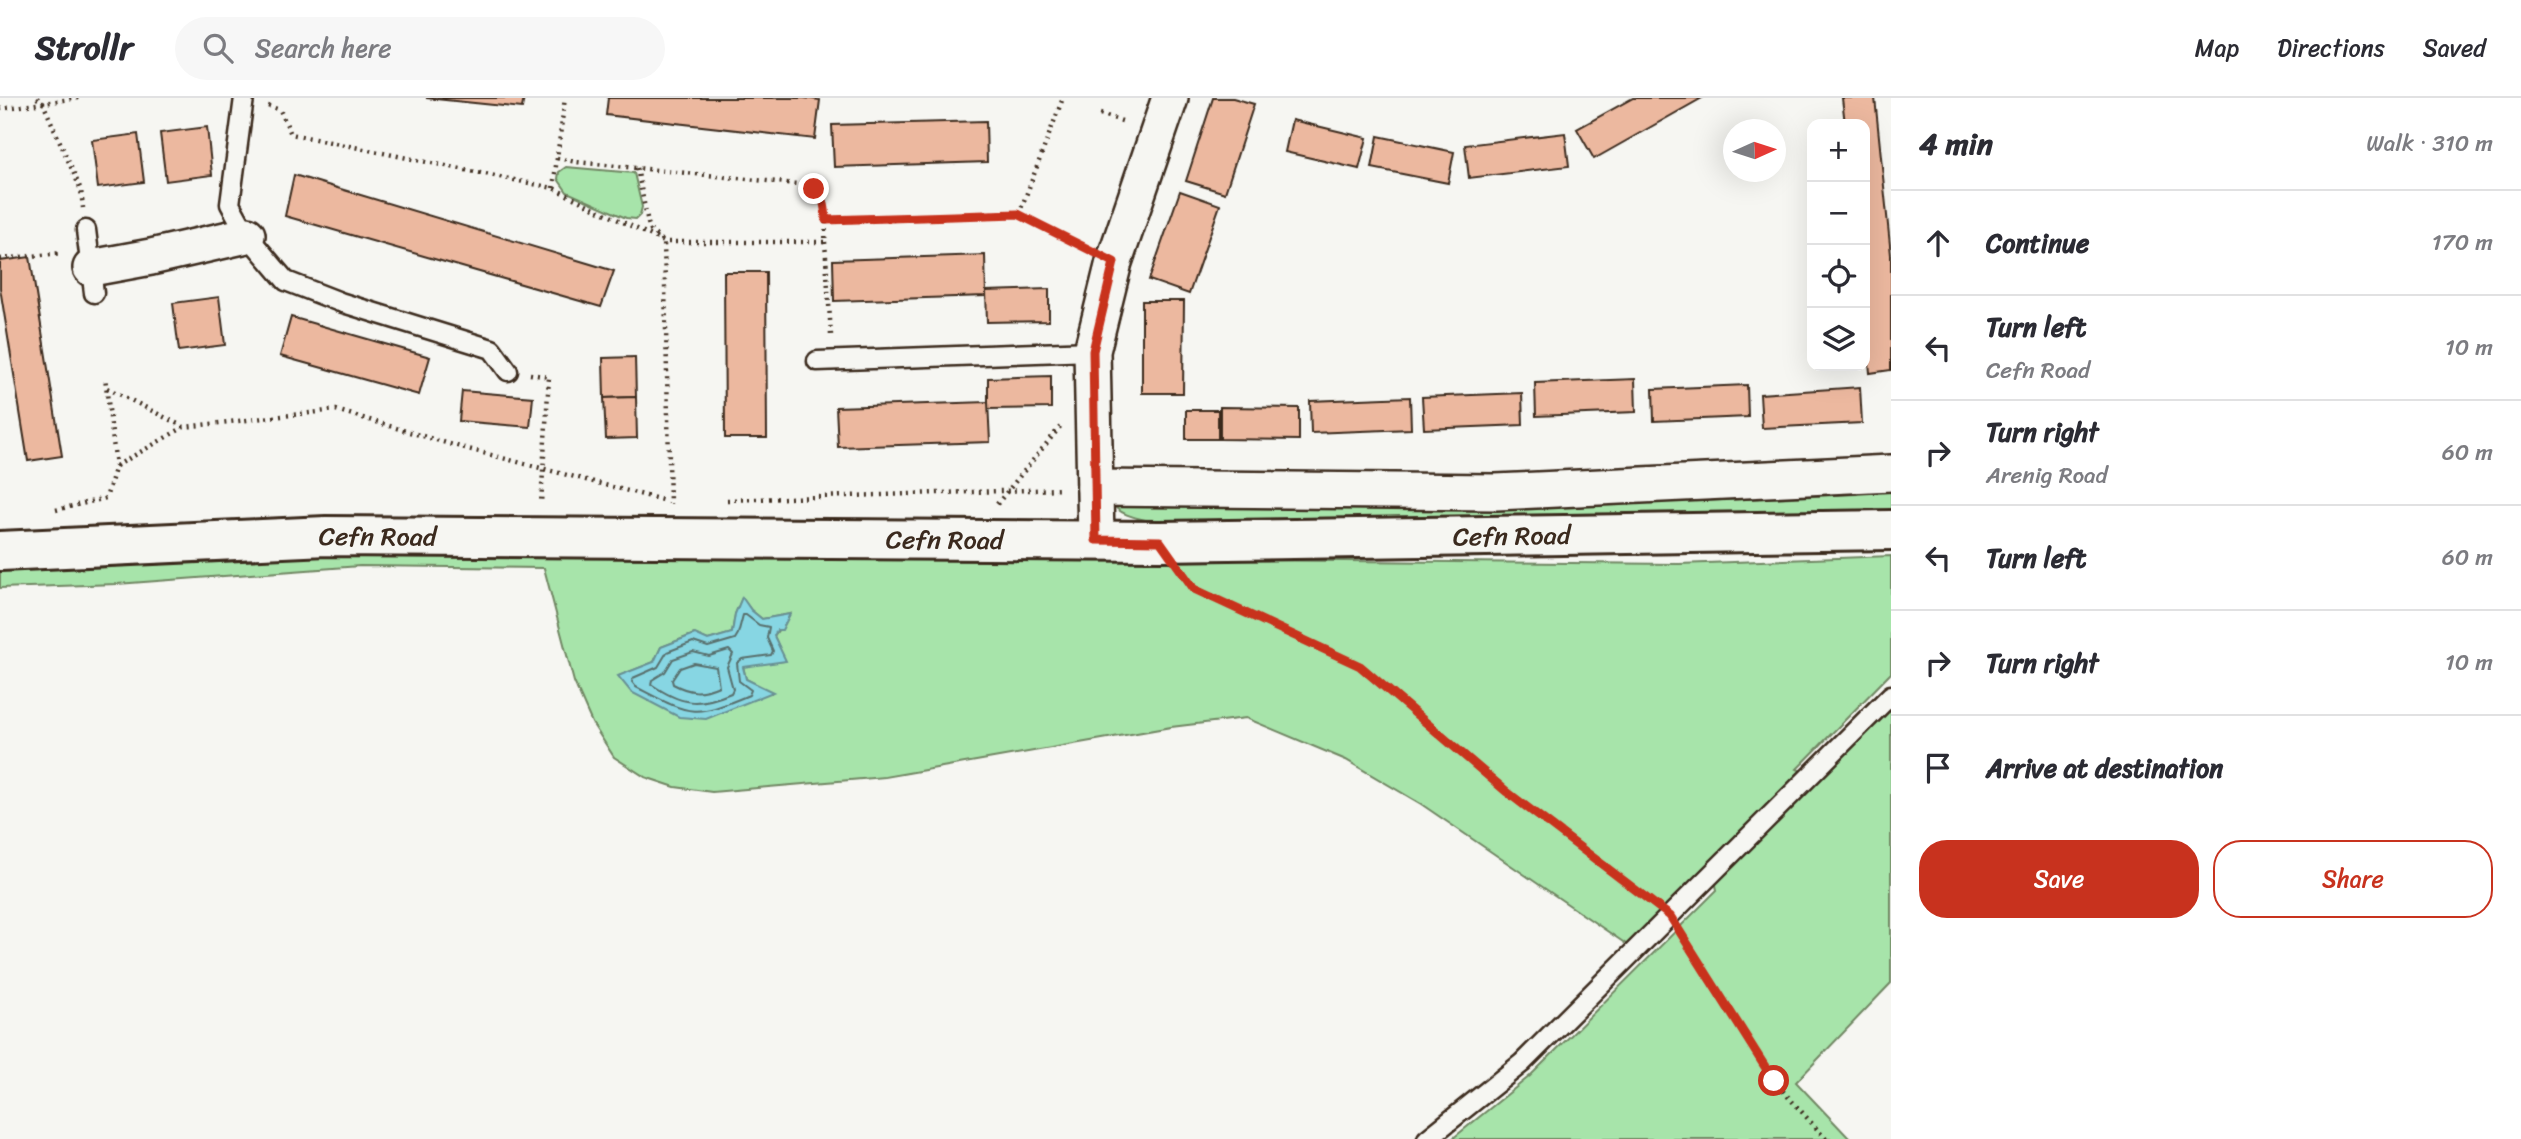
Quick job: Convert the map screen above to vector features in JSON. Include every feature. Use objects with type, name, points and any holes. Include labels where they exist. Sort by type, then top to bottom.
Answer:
[{"type":"street","points":[[1096,540],[1093,368],[1114,262],[1170,98]]},
{"type":"street","points":[[91,270],[247,235]]},
{"type":"street","name":"Cefn Road","points":[[1095,488],[1496,492],[1891,473]]},
{"type":"street","name":"Cefn Road","points":[[0,551],[326,536],[539,536],[670,519],[969,539],[1160,541],[1891,530]]},
{"type":"lane","points":[[244,99],[230,204],[247,235],[286,281],[341,302],[492,349],[508,371]]},
{"type":"lane","points":[[86,230],[91,270]]},
{"type":"lane","points":[[825,361],[1093,368]]},
{"type":"lane","points":[[1427,1139],[1522,1063],[1891,695]]},
{"type":"path","points":[[37,98],[43,103],[81,190],[86,230]]},
{"type":"path","points":[[0,109],[79,98]]},
{"type":"path","points":[[553,188],[565,98]]},
{"type":"path","points":[[1018,214],[1063,98]]},
{"type":"path","points":[[244,99],[280,110],[291,134],[553,188],[664,242],[825,242]]},
{"type":"path","points":[[557,158],[807,185],[822,195],[826,220],[825,361]]},
{"type":"path","points":[[637,168],[648,223],[651,231],[664,242],[670,519]]},
{"type":"path","points":[[826,220],[1018,214],[1114,262]]},
{"type":"path","points":[[0,259],[91,270]]},
{"type":"path","points":[[969,539],[1008,491],[1093,368]]},
{"type":"path","points":[[508,371],[549,377],[539,536]]},
{"type":"path","points":[[54,511],[106,498],[116,466],[105,377]]},
{"type":"path","points":[[106,387],[184,427]]},
{"type":"path","points":[[116,466],[184,427],[336,410],[543,468],[670,519]]},
{"type":"path","points":[[724,500],[1095,488]]},
{"type":"path","points":[[670,519],[684,501]]},
{"type":"path","points":[[1160,541],[1194,589],[1360,666],[1507,792],[1670,916],[1774,1081],[1826,1139]]},
{"type":"green space","points":[[566,167],[634,173],[642,207],[640,215],[636,219],[626,218],[567,192],[558,179],[559,172]]},
{"type":"green space","points":[[1891,477],[1891,510],[1683,524],[1150,521],[1124,513],[1112,503],[1700,490],[1701,501],[1857,494],[1867,480]]},
{"type":"green space","points":[[539,554],[1679,564],[1891,556],[1891,673],[1797,769],[1815,777],[1891,704],[1891,983],[1796,1082],[1850,1139],[1452,1139],[1530,1076],[1717,890],[1711,861],[1629,946],[1421,804],[1346,760],[1246,718],[1171,727],[885,777],[712,792],[675,787],[645,777],[614,757],[592,723],[574,682],[544,568],[360,566],[117,584],[0,588],[0,569],[244,555]],"holes":[[[742,598],[762,619],[790,614],[774,636],[785,661],[743,666],[746,679],[772,693],[619,676],[654,662],[661,647],[694,634],[708,640],[732,633],[735,614]]]},
{"type":"water","points":[[742,597],[762,619],[790,614],[782,630],[777,630],[774,636],[786,661],[743,667],[746,679],[773,692],[706,719],[679,717],[631,692],[618,676],[654,662],[661,647],[695,634],[708,640],[732,633],[735,614]]},
{"type":"building","points":[[426,98],[524,98],[522,108]]},
{"type":"building","points":[[608,98],[820,100],[815,139],[606,115]]},
{"type":"building","points":[[1213,98],[1233,98],[1254,104],[1225,193],[1186,181]]},
{"type":"building","points":[[1633,98],[1702,98],[1594,159],[1577,129]]},
{"type":"building","points":[[1842,98],[1875,98],[1891,255],[1891,370],[1870,373],[1870,119],[1844,119]]},
{"type":"building","points":[[1292,120],[1367,138],[1359,169],[1285,152]]},
{"type":"building","points":[[986,121],[987,162],[834,167],[832,125]]},
{"type":"building","points":[[207,127],[212,175],[166,181],[160,133]]},
{"type":"building","points":[[1565,133],[1569,166],[1469,178],[1465,145]]},
{"type":"building","points":[[138,134],[144,182],[98,188],[92,140]]},
{"type":"building","points":[[1378,136],[1454,152],[1448,183],[1372,168]]},
{"type":"building","points":[[294,175],[614,271],[601,307],[285,216]]},
{"type":"building","points":[[1180,191],[1220,205],[1189,294],[1149,280]]},
{"type":"building","points":[[985,255],[986,296],[834,301],[833,260]]},
{"type":"building","points":[[30,257],[62,456],[28,461],[0,288],[0,261]]},
{"type":"building","points":[[724,272],[766,272],[767,438],[725,438]]},
{"type":"building","points":[[1049,289],[1049,321],[987,322],[986,291]]},
{"type":"building","points":[[219,297],[225,345],[179,351],[173,303]]},
{"type":"building","points":[[1142,301],[1184,301],[1183,393],[1142,393]]},
{"type":"building","points":[[291,317],[430,357],[419,395],[280,356]]},
{"type":"building","points":[[635,357],[636,397],[604,398],[603,358]]},
{"type":"building","points":[[1051,376],[1051,408],[988,409],[988,378]]},
{"type":"building","points":[[1635,379],[1636,412],[1536,416],[1535,383]]},
{"type":"building","points":[[1747,385],[1748,417],[1654,421],[1653,389]]},
{"type":"building","points":[[1860,387],[1862,423],[1762,428],[1760,394]]},
{"type":"building","points":[[462,391],[533,397],[530,427],[459,421]]},
{"type":"building","points":[[1522,393],[1523,425],[1424,429],[1422,397]]},
{"type":"building","points":[[636,397],[637,438],[606,439],[604,398]]},
{"type":"building","points":[[1410,397],[1411,429],[1311,433],[1310,401]]},
{"type":"building","points":[[988,402],[990,442],[838,447],[836,407]]},
{"type":"building","points":[[1220,407],[1299,408],[1299,440],[1220,439]]},
{"type":"building","points":[[1186,410],[1218,410],[1218,439],[1186,439]]},
{"type":"route","points":[[814,189],[822,195],[826,220],[1018,214],[1114,262],[1093,351],[1096,540],[1160,541],[1194,589],[1360,666],[1507,792],[1670,916],[1774,1081]]}]
